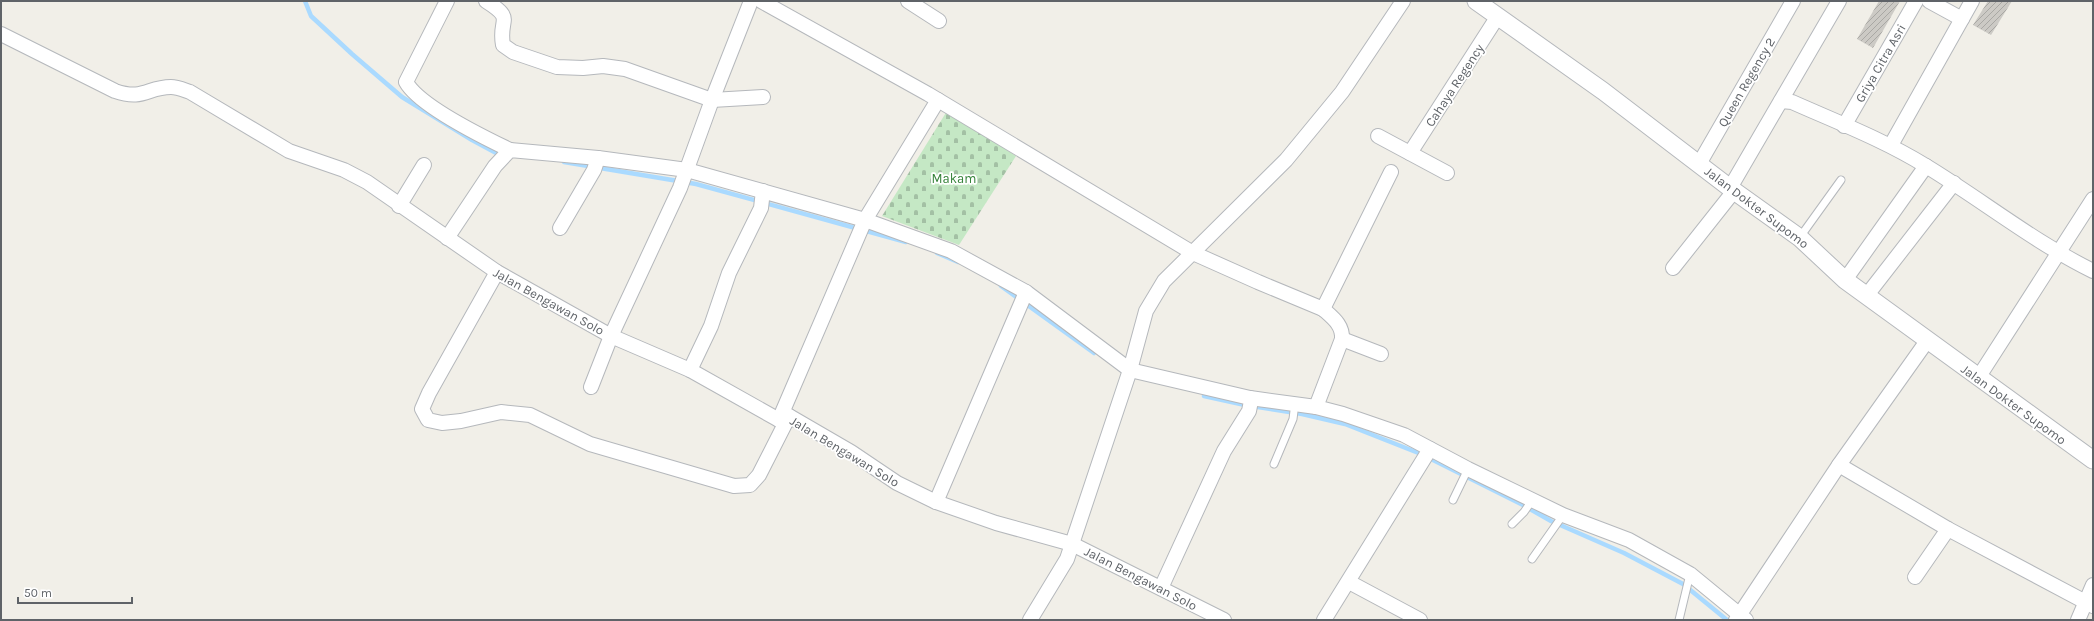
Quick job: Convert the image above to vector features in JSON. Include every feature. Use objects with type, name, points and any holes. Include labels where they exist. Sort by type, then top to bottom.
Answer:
[{"type":"street","points":[[448,1],[406,82],[428,103],[461,126],[510,150],[683,179],[763,198],[952,251],[1024,297],[1130,370],[1250,403],[1295,407],[1316,407],[1343,414],[1404,435],[1426,455],[1466,474],[1531,502],[1561,518],[1629,540],[1689,576],[1739,619],[1839,465],[1927,341]]},
{"type":"street","points":[[486,1],[503,12],[506,20],[501,35],[503,45],[513,52],[557,67],[583,68],[603,66],[625,69],[712,100],[763,97]]},
{"type":"street","points":[[591,387],[611,336],[683,179],[751,1]]},
{"type":"street","points":[[761,1],[938,100],[1193,253],[1323,309],[1339,324],[1342,339],[1316,407]]},
{"type":"street","points":[[908,1],[939,21]]},
{"type":"street","points":[[1030,620],[1056,578],[1072,544],[1130,370],[1146,311],[1154,295],[1164,281],[1286,160],[1342,92],[1403,1]]},
{"type":"street","name":"Jalan Dokter Supomo","points":[[1476,1],[1603,90],[1732,189],[1800,238],[1845,280],[1927,341],[2093,460]]},
{"type":"street","name":"Queen Regency 2","points":[[1699,164],[1793,1]]},
{"type":"street","points":[[1673,268],[1732,189],[1781,100],[1839,1]]},
{"type":"street","name":"Griya Citra Asri","points":[[1844,126],[1916,1]]},
{"type":"street","points":[[1929,1],[1962,19]]},
{"type":"street","points":[[1891,145],[1972,1]]},
{"type":"street","name":"Cahaya Regency","points":[[1410,153],[1498,16]]},
{"type":"street","name":"Jalan Bengawan Solo","points":[[1,34],[115,91],[128,96],[142,95],[161,88],[173,87],[190,92],[289,151],[344,170],[367,182],[399,206],[497,272],[611,336],[690,370],[851,452],[897,483],[936,502],[996,523],[1072,544],[1224,620]]},
{"type":"street","points":[[497,272],[429,393],[422,409],[428,420],[442,424],[500,412],[530,415],[590,444],[734,486],[750,485],[759,474],[784,418],[862,227],[938,100]]},
{"type":"street","points":[[1781,100],[1792,102],[1844,126],[1891,145],[1954,183],[2059,254],[2093,271]]},
{"type":"street","points":[[1378,136],[1447,173]]},
{"type":"street","points":[[447,238],[495,166],[510,150]]},
{"type":"street","points":[[560,228],[596,164]]},
{"type":"street","points":[[399,206],[424,166]]},
{"type":"street","points":[[1845,280],[1926,166]]},
{"type":"street","points":[[1323,309],[1392,172]]},
{"type":"street","points":[[1867,296],[1954,183]]},
{"type":"street","points":[[690,370],[710,326],[729,273],[763,198]]},
{"type":"street","points":[[1978,378],[2093,199]]},
{"type":"street","points":[[936,502],[1024,297]]},
{"type":"street","points":[[1342,339],[1381,354]]},
{"type":"street","points":[[1161,588],[1224,451],[1250,403]]},
{"type":"street","points":[[1324,620],[1349,582],[1426,455]]},
{"type":"street","points":[[1839,465],[1948,529],[2089,604]]},
{"type":"street","points":[[1915,577],[1948,529]]},
{"type":"street","points":[[1349,582],[1420,620]]},
{"type":"street","points":[[2078,620],[2089,604],[2093,585]]},
{"type":"lane","points":[[1800,238],[1841,180]]},
{"type":"lane","points":[[1274,464],[1293,419],[1295,407]]},
{"type":"lane","points":[[1453,500],[1466,474]]},
{"type":"lane","points":[[1512,524],[1524,512],[1531,502]]},
{"type":"lane","points":[[1532,559],[1561,518]]},
{"type":"lane","points":[[1679,620],[1689,576]]},
{"type":"green space","name":"Makam","points":[[947,111],[1016,156],[959,245],[882,216]]},
{"type":"building","points":[[1879,1],[1900,1],[1873,48],[1857,39]]},
{"type":"building","points":[[1988,1],[2012,1],[1991,35],[1973,25]]},
{"type":"waterway","points":[[305,1],[311,16],[402,97],[472,140],[498,154]]},
{"type":"waterway","points":[[564,162],[696,184],[906,242]]},
{"type":"waterway","points":[[937,253],[958,262]]},
{"type":"waterway","points":[[1001,286],[1094,353]]},
{"type":"waterway","points":[[1204,396],[1245,405],[1302,414],[1345,424],[1421,454],[1523,505],[1551,521],[1624,553],[1683,584],[1727,620]]}]
